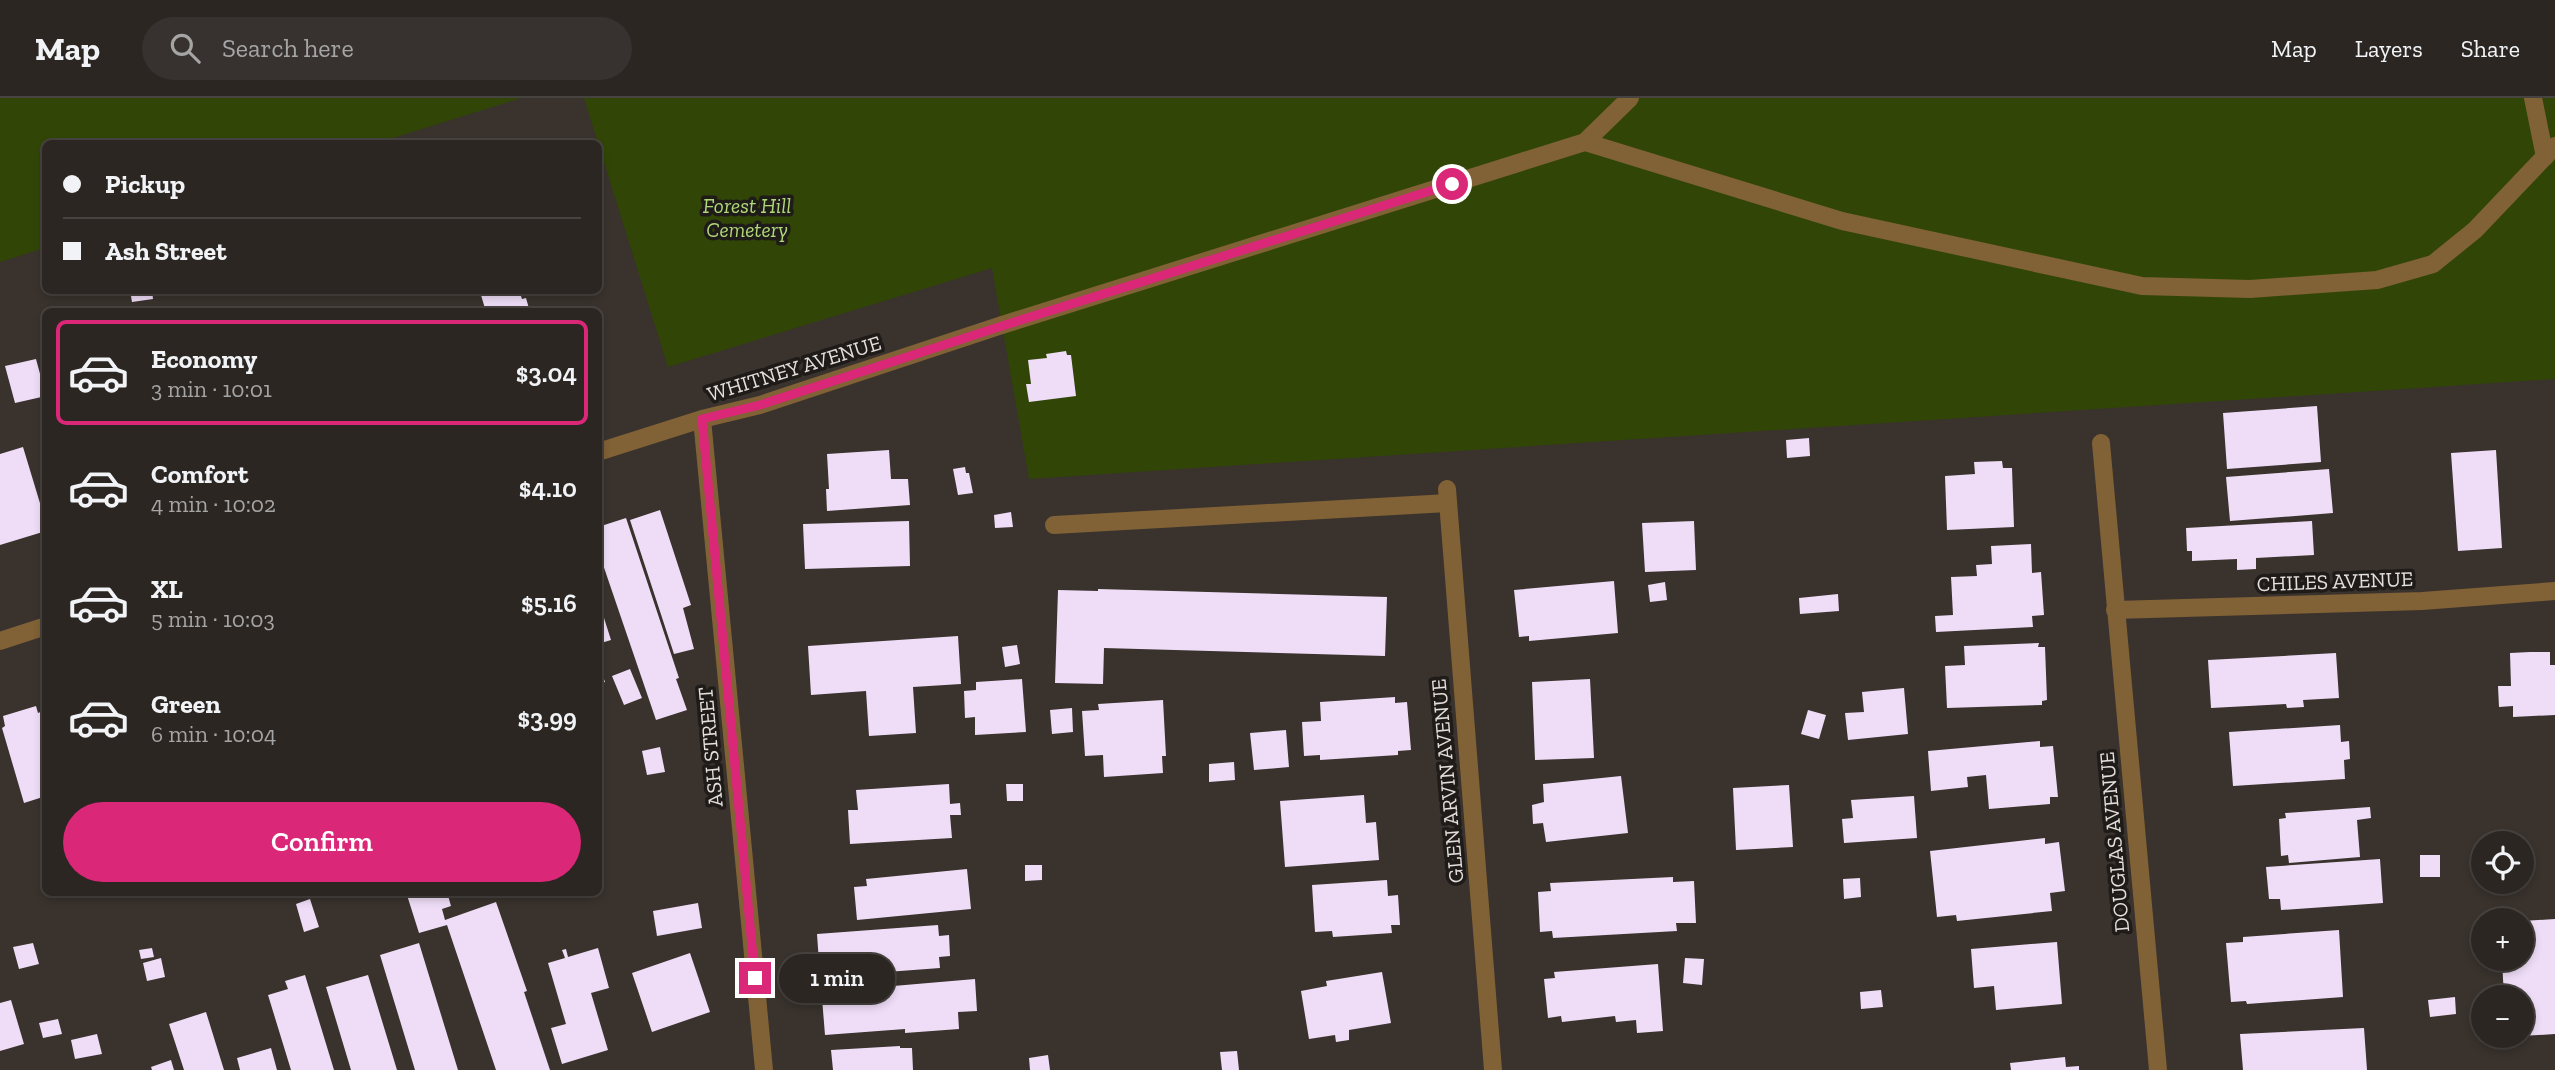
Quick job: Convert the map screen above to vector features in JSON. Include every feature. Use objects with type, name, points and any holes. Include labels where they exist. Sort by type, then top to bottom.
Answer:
[{"type":"street","points":[[1630,98],[1585,142],[1842,221],[2142,286],[2250,289],[2377,280],[2434,264],[2475,230],[2550,152],[2533,98]]},
{"type":"street","name":"WHITNEY AVENUE","points":[[602,451],[702,419],[760,405],[1585,142]]},
{"type":"street","name":"ASH STREET","points":[[702,419],[764,1070]]},
{"type":"street","name":"DOUGLAS AVENUE","points":[[2101,443],[2158,1070]]},
{"type":"street","name":"GLEN ARVIN AVENUE","points":[[1054,525],[1448,496],[1493,1070]]},
{"type":"street","name":"CHILES AVENUE","points":[[2115,610],[2422,601],[2555,591]]},
{"type":"street","points":[[0,641],[42,627]]},
{"type":"green space","points":[[0,98],[521,98],[387,140],[42,140],[42,249],[0,262]]},
{"type":"green space","name":"Forest Hill Cemetery","points":[[584,98],[2555,98],[2555,379],[1029,479],[992,268],[668,367],[602,156],[602,140],[597,140]]},
{"type":"building","points":[[131,294],[152,294],[153,299],[132,302]]},
{"type":"building","points":[[520,294],[522,299],[526,298],[529,308],[485,308],[481,295]]},
{"type":"building","points":[[1066,351],[1067,355],[1071,355],[1076,396],[1029,402],[1026,384],[1031,384],[1028,360],[1047,358],[1046,354]]},
{"type":"building","points":[[36,359],[42,381],[42,397],[15,403],[5,366]]},
{"type":"building","points":[[2317,406],[2321,462],[2227,469],[2223,413]]},
{"type":"building","points":[[1809,438],[1810,456],[1787,458],[1786,440]]},
{"type":"building","points":[[23,447],[42,510],[42,532],[0,545],[0,454]]},
{"type":"building","points":[[889,450],[891,479],[908,479],[910,505],[827,511],[827,454]]},
{"type":"building","points":[[2496,450],[2502,548],[2458,551],[2451,453]]},
{"type":"building","points":[[2002,461],[2003,468],[2012,468],[2014,527],[1947,530],[1945,476],[1975,474],[1974,462]]},
{"type":"building","points":[[965,467],[973,493],[958,495],[953,469]]},
{"type":"building","points":[[2329,469],[2333,513],[2230,521],[2226,477]]},
{"type":"building","points":[[660,510],[691,605],[683,608],[694,649],[674,654],[630,520]]},
{"type":"building","points":[[1011,512],[1013,527],[995,528],[994,515]]},
{"type":"building","points":[[626,518],[687,710],[656,720],[602,562],[602,526]]},
{"type":"building","points":[[909,521],[910,566],[805,569],[803,524]]},
{"type":"building","points":[[1694,521],[1696,570],[1645,572],[1642,523]]},
{"type":"building","points":[[2312,521],[2314,555],[2256,558],[2256,569],[2237,570],[2237,559],[2192,561],[2192,551],[2187,551],[2186,528]]},
{"type":"building","points":[[2031,544],[2032,573],[2041,572],[2044,615],[2032,616],[2033,627],[1936,632],[1935,616],[1953,615],[1951,577],[1977,576],[1976,565],[1992,564],[1991,546]]},
{"type":"building","points":[[1614,581],[1618,633],[1529,641],[1529,636],[1519,637],[1514,590]]},
{"type":"building","points":[[1665,582],[1667,600],[1650,602],[1648,585]]},
{"type":"building","points":[[1058,590],[1387,597],[1385,656],[1104,648],[1103,684],[1055,683]]},
{"type":"building","points":[[1838,594],[1839,611],[1800,614],[1799,598]]},
{"type":"building","points":[[602,612],[611,640],[602,643]]},
{"type":"building","points":[[958,636],[961,684],[913,687],[916,733],[869,736],[866,691],[811,695],[808,646]]},
{"type":"building","points":[[2039,643],[2038,647],[2045,647],[2047,700],[2042,701],[2042,705],[1947,708],[1945,666],[1965,665],[1964,646]]},
{"type":"building","points":[[1017,645],[1020,664],[1005,667],[1002,647]]},
{"type":"building","points":[[2550,652],[2550,665],[2555,665],[2555,715],[2513,717],[2513,706],[2499,707],[2498,686],[2511,686],[2510,653]]},
{"type":"building","points":[[2336,653],[2339,698],[2303,700],[2304,707],[2287,708],[2286,704],[2211,708],[2208,660]]},
{"type":"building","points":[[630,669],[642,698],[624,705],[612,676]]},
{"type":"building","points":[[1022,679],[1026,732],[975,735],[975,717],[965,718],[964,691],[976,690],[976,682]]},
{"type":"building","points":[[1590,679],[1594,758],[1535,760],[1532,682]]},
{"type":"building","points":[[1904,688],[1908,734],[1848,740],[1845,713],[1864,712],[1862,692]]},
{"type":"building","points":[[1395,697],[1395,703],[1407,702],[1411,750],[1398,751],[1398,755],[1320,760],[1320,755],[1304,756],[1302,722],[1321,721],[1320,702]]},
{"type":"building","points":[[1163,700],[1166,756],[1162,756],[1163,773],[1104,777],[1103,755],[1085,756],[1082,711],[1099,710],[1098,704]]},
{"type":"building","points":[[36,706],[38,713],[42,711],[42,797],[24,803],[2,728],[5,726],[3,716]]},
{"type":"building","points":[[1072,708],[1073,732],[1052,734],[1050,710]]},
{"type":"building","points":[[1808,710],[1826,715],[1819,739],[1801,734]]},
{"type":"building","points":[[2340,725],[2341,742],[2349,741],[2350,759],[2344,760],[2345,779],[2233,786],[2229,732]]},
{"type":"building","points":[[1286,730],[1289,767],[1254,770],[1250,733]]},
{"type":"building","points":[[2040,741],[2040,747],[2053,746],[2058,797],[2050,797],[2050,804],[1989,809],[1986,775],[1967,777],[1968,787],[1931,791],[1928,751]]},
{"type":"building","points":[[660,747],[665,772],[647,775],[642,751]]},
{"type":"building","points":[[1234,762],[1235,780],[1209,782],[1209,764]]},
{"type":"building","points":[[1621,776],[1628,833],[1546,842],[1543,823],[1533,824],[1532,805],[1544,802],[1543,784]]},
{"type":"building","points":[[949,784],[950,804],[960,803],[961,815],[950,815],[952,838],[850,844],[848,810],[858,810],[856,790]]},
{"type":"building","points":[[1006,784],[1023,784],[1023,801],[1007,801]]},
{"type":"building","points":[[1789,785],[1793,847],[1736,850],[1733,788]]},
{"type":"building","points":[[1364,795],[1366,823],[1376,822],[1379,860],[1285,867],[1280,801]]},
{"type":"building","points":[[1914,796],[1917,838],[1844,843],[1842,819],[1853,818],[1851,800]]},
{"type":"building","points":[[2370,807],[2371,818],[2357,820],[2360,857],[2289,863],[2288,855],[2281,856],[2279,819],[2286,818],[2285,813]]},
{"type":"building","points":[[2045,838],[2045,844],[2059,842],[2065,891],[2050,893],[2052,911],[1957,921],[1956,915],[1937,917],[1930,851]]},
{"type":"building","points":[[2420,855],[2440,855],[2440,877],[2420,877]]},
{"type":"building","points":[[2380,859],[2383,903],[2281,910],[2280,899],[2269,899],[2266,867]]},
{"type":"building","points":[[1025,865],[1042,865],[1042,880],[1025,881]]},
{"type":"building","points":[[967,869],[971,909],[857,920],[854,887],[867,886],[866,879]]},
{"type":"building","points":[[1673,877],[1673,882],[1694,881],[1696,923],[1676,923],[1677,931],[1553,938],[1552,931],[1540,932],[1538,892],[1551,891],[1550,883]]},
{"type":"building","points":[[1860,878],[1861,897],[1844,899],[1843,879]]},
{"type":"building","points":[[1387,880],[1388,896],[1398,895],[1400,925],[1391,925],[1392,933],[1333,937],[1332,931],[1315,932],[1312,885]]},
{"type":"building","points":[[407,896],[448,896],[451,906],[442,909],[445,920],[496,902],[527,991],[524,992],[550,1070],[496,1070],[447,925],[419,933]]},
{"type":"building","points":[[310,899],[319,927],[304,932],[296,904]]},
{"type":"building","points":[[698,903],[702,928],[657,936],[653,911]]},
{"type":"building","points":[[2555,919],[2555,1034],[2534,1035],[2534,985],[2503,985],[2503,971],[2534,971],[2534,920]]},
{"type":"building","points":[[938,925],[939,936],[949,935],[950,956],[939,957],[940,968],[820,977],[817,934]]},
{"type":"building","points":[[2339,930],[2343,997],[2247,1004],[2246,1001],[2231,1002],[2226,943],[2243,942],[2243,937]]},
{"type":"building","points":[[2057,942],[2062,1004],[1996,1010],[1994,986],[1974,988],[1971,949]]},
{"type":"building","points":[[33,943],[39,964],[19,969],[13,947]]},
{"type":"building","points":[[419,943],[458,1070],[415,1070],[380,955]]},
{"type":"building","points":[[152,948],[154,957],[141,959],[139,950]]},
{"type":"building","points":[[598,948],[609,988],[591,993],[608,1050],[562,1064],[551,1028],[566,1024],[548,963],[565,958],[562,950],[566,949],[568,957]]},
{"type":"building","points":[[690,953],[710,1012],[652,1032],[632,973]]},
{"type":"building","points":[[161,958],[165,977],[147,981],[143,963]]},
{"type":"building","points":[[1685,958],[1704,959],[1702,985],[1683,983]]},
{"type":"building","points":[[1658,964],[1663,1031],[1637,1033],[1636,1020],[1616,1022],[1615,1016],[1562,1022],[1561,1016],[1548,1018],[1544,979],[1555,978],[1554,972]]},
{"type":"building","points":[[1382,972],[1391,1023],[1349,1030],[1349,1040],[1336,1042],[1335,1035],[1309,1039],[1301,991],[1327,986],[1326,981]]},
{"type":"building","points":[[305,975],[334,1070],[291,1070],[268,995],[288,989],[285,981]]},
{"type":"building","points":[[368,975],[397,1070],[351,1070],[326,987]]},
{"type":"building","points":[[975,979],[977,1011],[958,1012],[959,1029],[905,1033],[905,1029],[825,1035],[822,998],[835,997],[835,991]]},
{"type":"building","points":[[1881,990],[1883,1007],[1861,1009],[1860,992]]},
{"type":"building","points":[[2455,997],[2456,1014],[2430,1017],[2428,1000]]},
{"type":"building","points":[[11,1000],[24,1044],[0,1051],[0,1003]]},
{"type":"building","points":[[206,1012],[224,1070],[184,1070],[169,1024]]},
{"type":"building","points":[[58,1019],[62,1034],[43,1038],[39,1023]]},
{"type":"building","points":[[2364,1028],[2367,1070],[2243,1070],[2240,1034]]},
{"type":"building","points":[[97,1034],[102,1054],[75,1059],[71,1040]]},
{"type":"building","points":[[900,1046],[912,1048],[913,1070],[833,1070],[831,1050]]},
{"type":"building","points":[[271,1048],[277,1070],[240,1070],[237,1058]]},
{"type":"building","points":[[1237,1051],[1239,1070],[1222,1070],[1220,1052]]},
{"type":"building","points":[[1048,1055],[1050,1070],[1030,1070],[1029,1058]]},
{"type":"building","points":[[2065,1057],[2066,1067],[2079,1066],[2079,1070],[2011,1070],[2010,1063]]},
{"type":"building","points":[[171,1060],[174,1070],[152,1070],[151,1067]]},
{"type":"route","points":[[755,978],[702,419],[760,405],[1452,184]]}]
